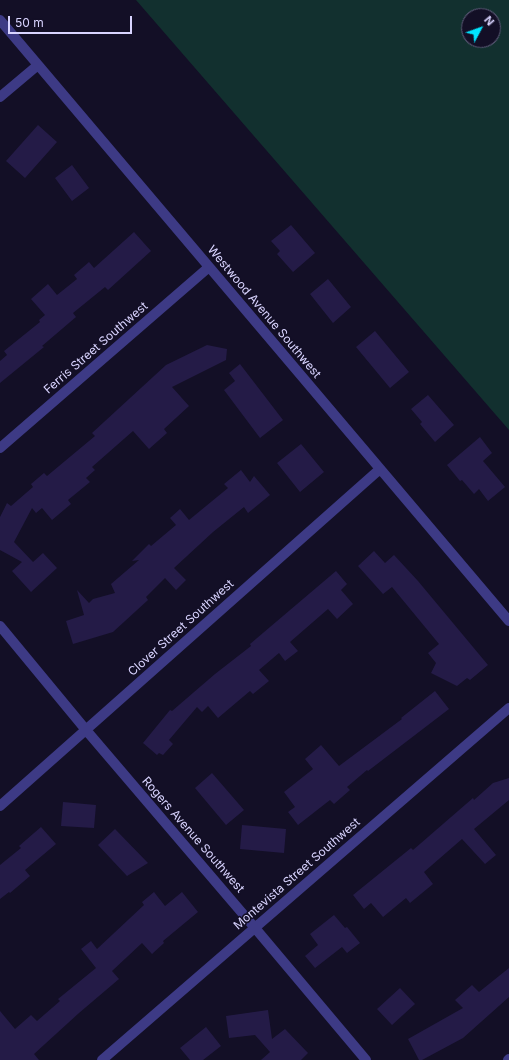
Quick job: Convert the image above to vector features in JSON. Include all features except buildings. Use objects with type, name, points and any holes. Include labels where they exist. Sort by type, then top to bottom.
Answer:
[{"type":"street","name":"Westwood Avenue Southwest","points":[[0,20],[509,621]]},
{"type":"street","points":[[0,97],[38,65]]},
{"type":"street","name":"Ferris Street Southwest","points":[[0,448],[209,267]]},
{"type":"street","name":"Clover Street Southwest","points":[[0,806],[380,469]]},
{"type":"street","name":"Rogers Avenue Southwest","points":[[0,626],[86,730],[366,1060]]},
{"type":"street","name":"Montevista Street Southwest","points":[[102,1060],[509,708]]},
{"type":"green space","points":[[136,0],[509,0],[509,430]]}]
